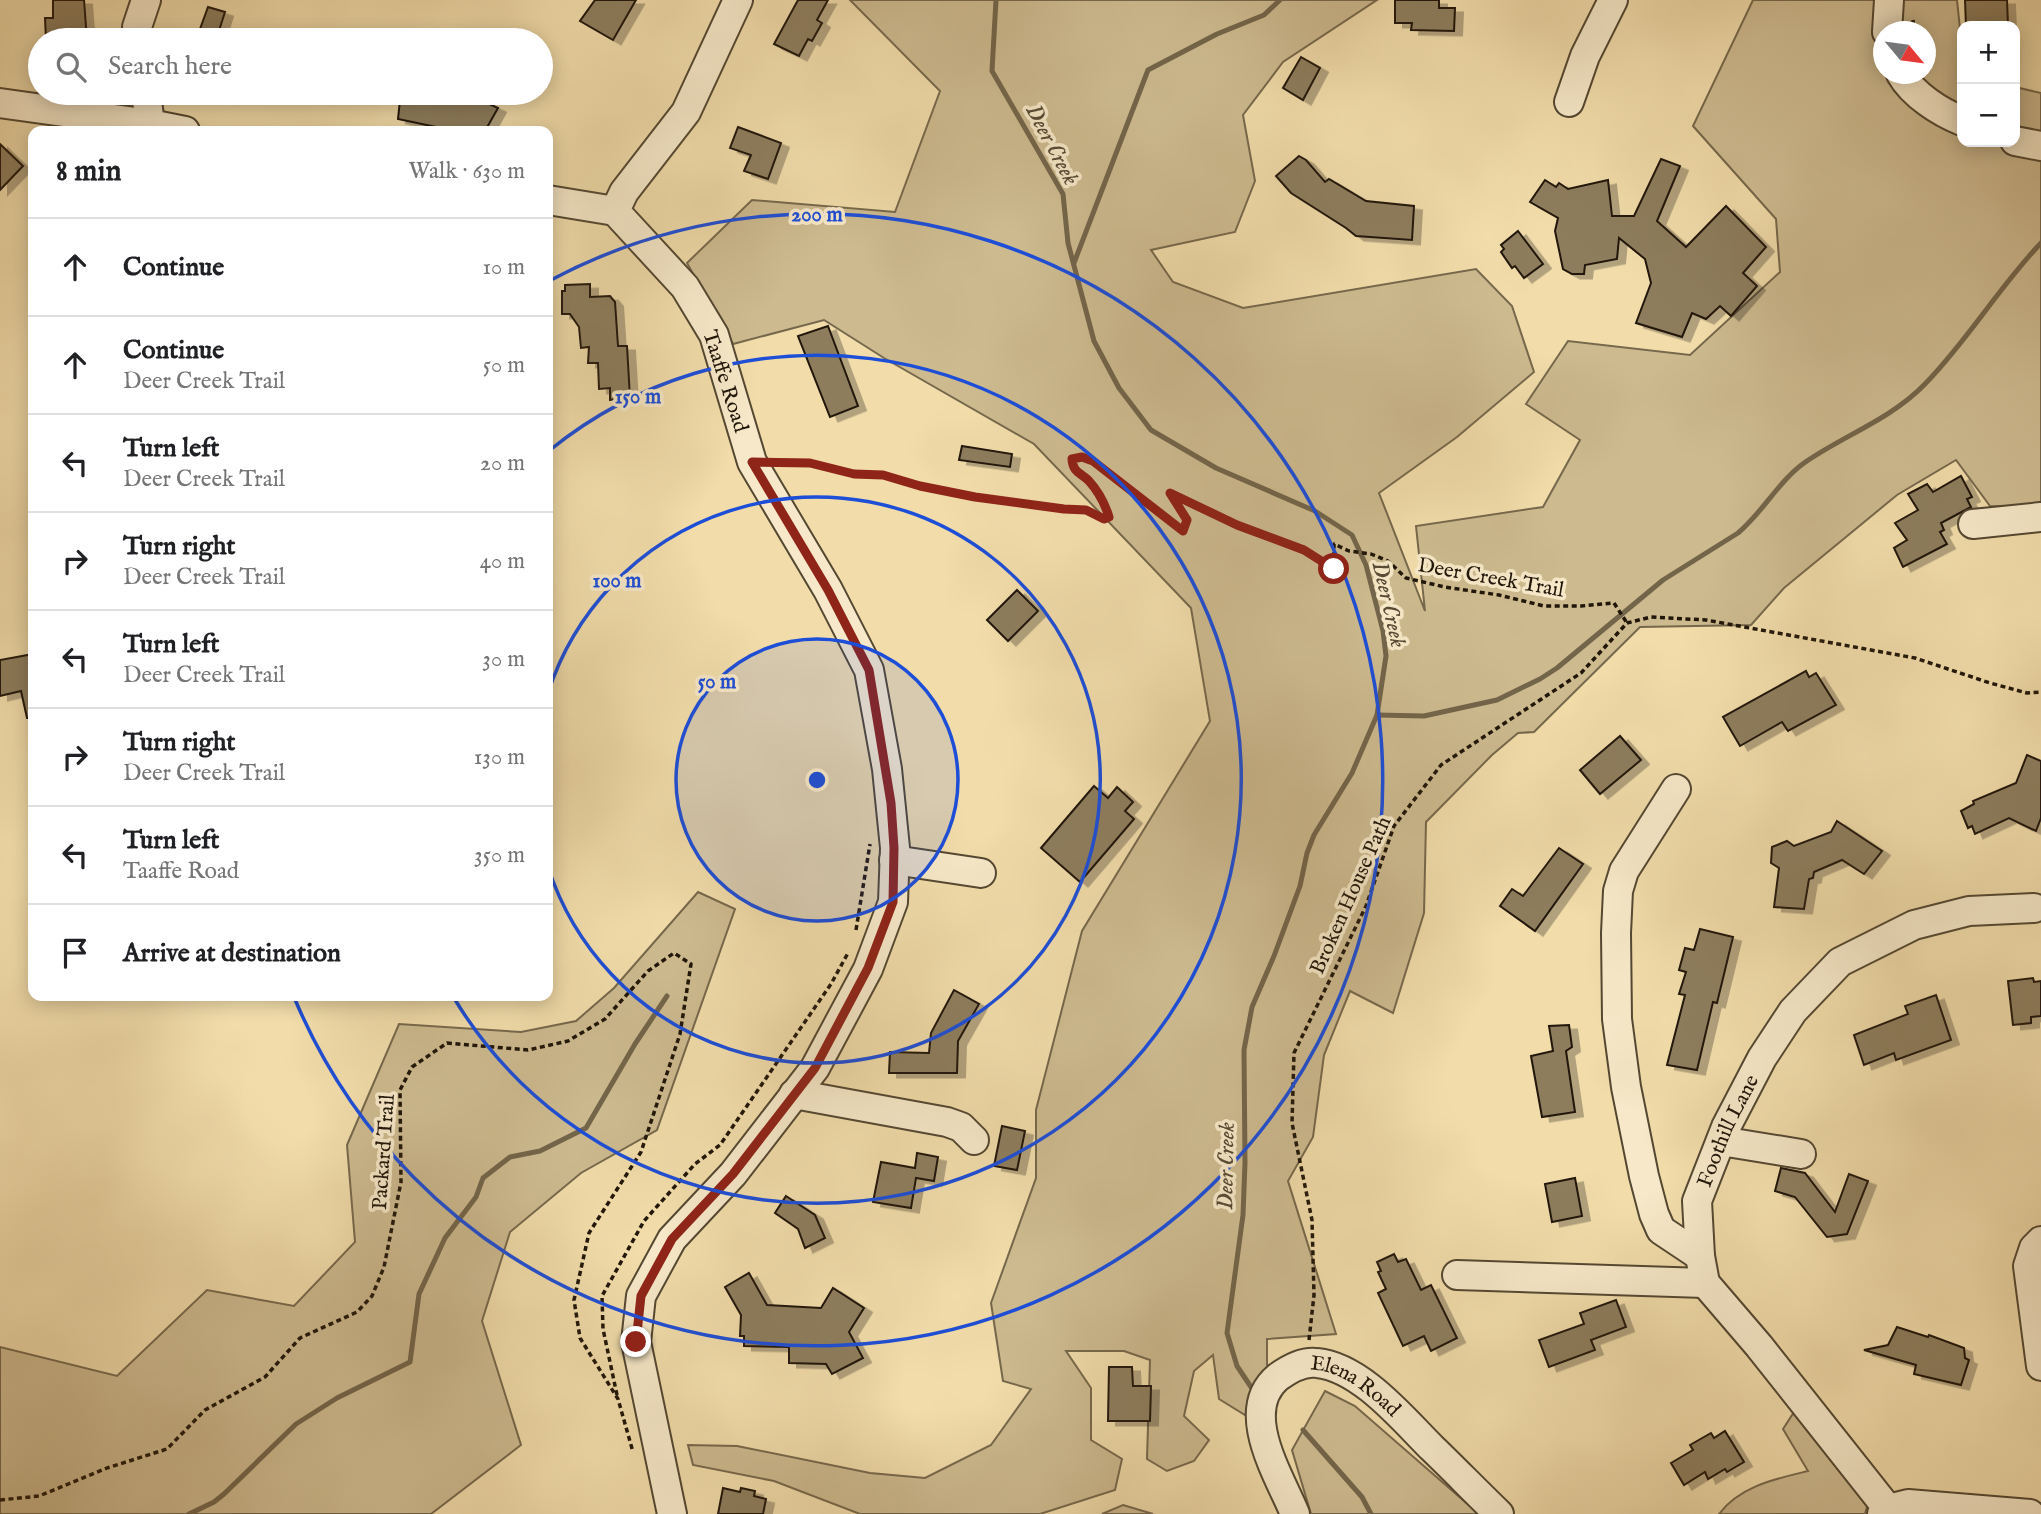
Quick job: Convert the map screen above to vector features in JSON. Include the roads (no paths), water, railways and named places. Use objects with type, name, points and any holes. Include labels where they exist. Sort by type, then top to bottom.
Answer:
[{"type":"street","points":[[137,28],[146,0]]},
{"type":"street","points":[[553,201],[615,211],[624,192],[686,112],[738,0]]},
{"type":"street","points":[[1569,102],[1585,56],[1613,0]]},
{"type":"street","points":[[1888,21],[1889,0]]},
{"type":"street","points":[[1907,84],[1957,119]]},
{"type":"street","points":[[0,103],[160,126]]},
{"type":"street","points":[[148,105],[150,124]]},
{"type":"street","points":[[2020,142],[2041,146]]},
{"type":"street","name":"Taaffe Road","points":[[615,211],[685,287],[715,335],[752,462],[828,590],[869,670],[888,780],[894,860],[893,902],[868,968],[815,1068],[733,1174],[672,1239],[641,1296],[636,1342],[673,1514]]},
{"type":"street","points":[[1973,524],[2041,517]]},
{"type":"street","points":[[1676,789],[1624,871],[1618,891],[1616,933],[1617,1019],[1626,1087],[1654,1214],[1661,1230],[1702,1270],[1885,1512],[1908,1504],[1923,1509],[2030,1514]]},
{"type":"street","points":[[894,860],[981,873]]},
{"type":"street","name":"Foothill Lane","points":[[1702,1270],[1697,1201],[1721,1141],[1762,1058],[1793,1011],[1840,962],[1914,925],[1969,911],[2034,908]]},
{"type":"street","points":[[794,1094],[947,1122],[961,1127],[974,1140]]},
{"type":"street","points":[[1721,1141],[1801,1154]]},
{"type":"street","points":[[2041,1241],[2034,1248],[2028,1266],[2041,1366]]},
{"type":"street","points":[[1457,1275],[1702,1270]]},
{"type":"street","name":"Elena Road","points":[[1295,1514],[1264,1444],[1260,1417],[1267,1389],[1292,1368],[1307,1363],[1336,1367],[1378,1394],[1499,1514]]},
{"type":"waterway","name":"Deer Creek","points":[[996,0],[992,71],[1063,194],[1068,243],[1094,341],[1119,388],[1151,430],[1216,468],[1315,511],[1352,535],[1366,565],[1383,631],[1386,656],[1377,715],[1352,773],[1314,835],[1300,886],[1252,1007],[1244,1050],[1243,1215],[1227,1333],[1237,1366],[1251,1387]]},
{"type":"waterway","points":[[1074,263],[1148,70],[1217,34],[1264,15],[1280,0]]},
{"type":"waterway","points":[[1377,715],[1424,716],[1497,700],[1557,668],[1663,580],[1738,533],[1786,479],[1804,463],[1911,397],[1941,367],[2041,243]]},
{"type":"waterway","points":[[189,1514],[224,1494],[296,1424],[337,1398],[410,1362],[419,1294],[445,1238],[476,1197],[483,1178],[510,1157],[540,1151],[586,1128],[635,1044],[667,996]]},
{"type":"waterway","name":"Deer Creek","points":[[1303,1430],[1362,1497],[1371,1514]]}]
